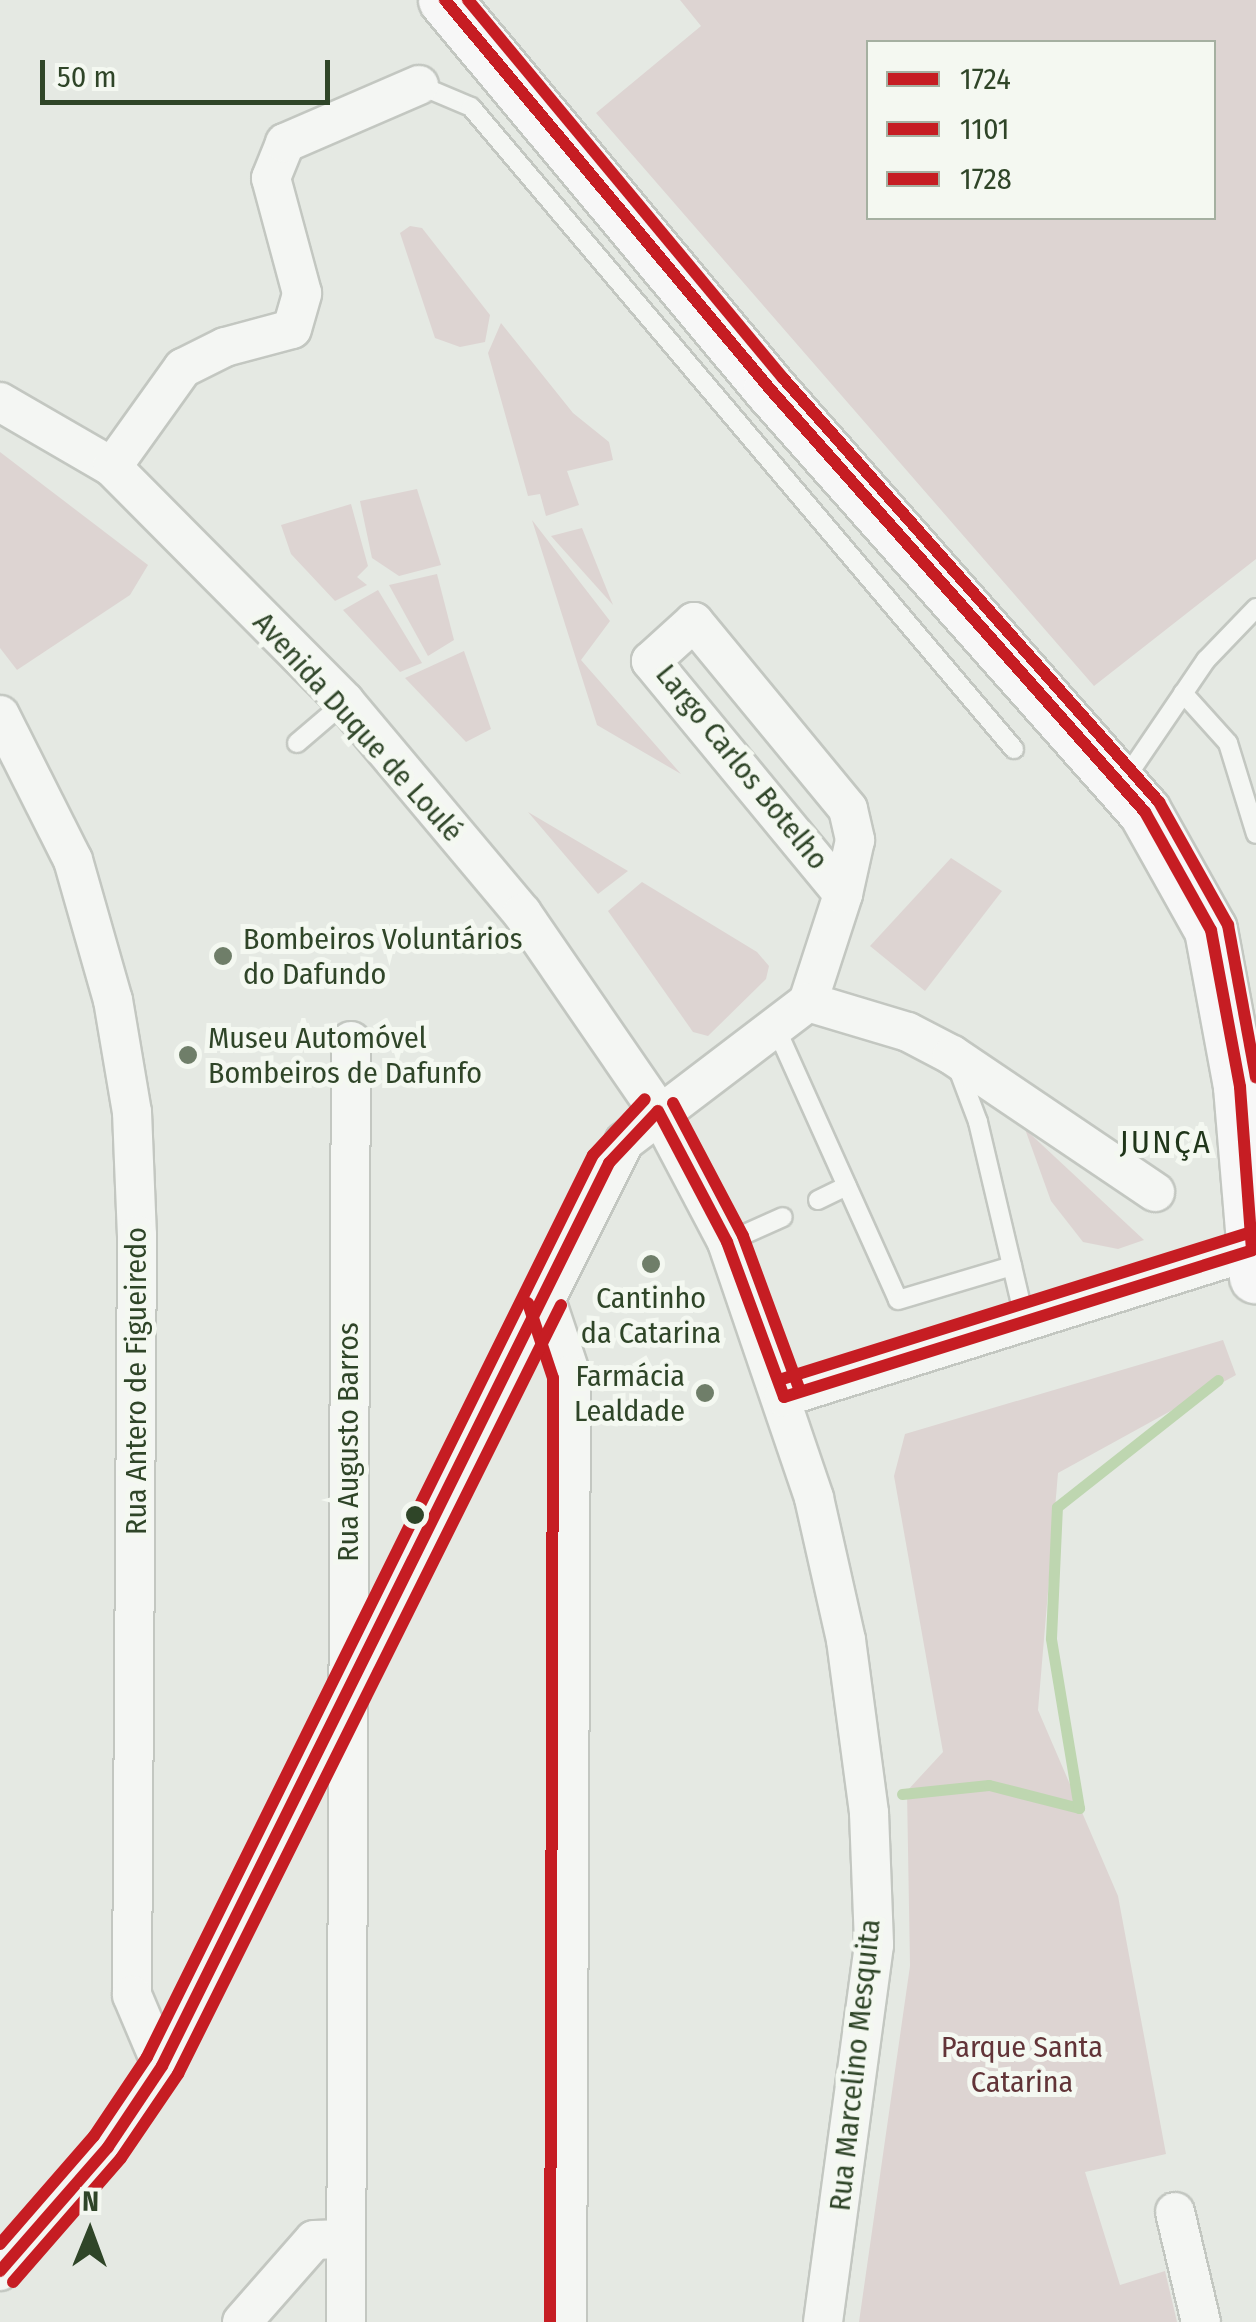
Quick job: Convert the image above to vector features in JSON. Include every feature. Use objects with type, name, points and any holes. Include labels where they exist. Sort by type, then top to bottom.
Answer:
[{"type":"street","points":[[445,0],[753,405],[1145,812],[1211,930],[1240,1087],[1254,1264],[1025,1321],[784,1397]]},
{"type":"street","points":[[112,468],[182,368],[225,347],[292,328],[302,293],[271,178],[285,143],[419,84]]},
{"type":"street","name":"Avenida Duque de Loulé","points":[[0,402],[112,468],[344,702],[522,913],[658,1111],[728,1242],[784,1397]]},
{"type":"street","name":"Largo Carlos Botelho","points":[[808,1002],[843,894],[855,840],[848,810],[694,622],[652,661],[843,894]]},
{"type":"street","name":"Rua Antero de Figueiredo","points":[[0,715],[73,860],[113,1000],[132,1112],[137,1235],[132,1995],[162,2066]]},
{"type":"street","points":[[0,2271],[108,2146],[162,2066],[609,1163],[658,1111],[808,1002],[908,1032],[952,1055],[1155,1192]]},
{"type":"street","name":"Rua Augusto Barros","points":[[346,2322],[351,1041]]},
{"type":"street","points":[[545,1297],[570,1375],[567,2322]]},
{"type":"street","name":"Rua Marcelino Mesquita","points":[[784,1397],[846,1640],[871,1870],[874,1945],[823,2322]]},
{"type":"street","points":[[1176,2212],[1201,2322]]},
{"type":"street","points":[[242,2322],[314,2240],[346,2240]]},
{"type":"lane","points":[[419,84],[471,107],[753,405],[1014,749]]},
{"type":"lane","points":[[1121,784],[1183,693],[1256,608]]},
{"type":"lane","points":[[1183,693],[1228,744],[1256,834]]},
{"type":"lane","points":[[297,743],[344,702]]},
{"type":"lane","points":[[775,1026],[898,1300],[1012,1266]]},
{"type":"lane","points":[[952,1055],[978,1122],[1025,1321]]},
{"type":"lane","points":[[818,1200],[847,1186]]},
{"type":"lane","points":[[728,1242],[783,1216]]},
{"type":"green space","points":[[680,0],[1256,0],[1256,559],[1094,686],[596,113],[701,26]]},
{"type":"green space","points":[[410,226],[422,228],[490,315],[485,342],[460,347],[435,338],[400,233]]},
{"type":"green space","points":[[501,323],[573,413],[609,442],[613,460],[567,471],[579,505],[546,516],[540,494],[528,496],[488,353]]},
{"type":"green space","points":[[0,452],[148,565],[130,595],[17,670],[0,648]]},
{"type":"green space","points":[[417,489],[441,565],[399,576],[372,558],[360,501]]},
{"type":"green space","points":[[351,504],[368,566],[357,577],[367,585],[335,601],[291,554],[281,525]]},
{"type":"green space","points":[[532,520],[610,621],[581,660],[681,774],[597,725]]},
{"type":"green space","points":[[582,528],[613,605],[551,536]]},
{"type":"green space","points":[[437,574],[454,640],[428,656],[389,585]]},
{"type":"green space","points":[[378,590],[422,663],[400,672],[343,610]]},
{"type":"green space","points":[[464,651],[491,729],[466,742],[405,678]]},
{"type":"green space","points":[[528,812],[628,871],[598,894]]},
{"type":"green space","points":[[951,858],[1002,891],[925,991],[870,946]]},
{"type":"green space","points":[[642,882],[757,952],[769,966],[766,979],[708,1036],[693,1032],[608,911]]},
{"type":"green space","points":[[1025,1129],[1144,1240],[1118,1249],[1083,1242],[1051,1201]]},
{"type":"green space","name":"Parque Santa Catarina","points":[[1223,1340],[1236,1375],[1058,1473],[1038,1710],[1118,1896],[1166,2154],[1085,2172],[1120,2285],[1165,2271],[1177,2322],[859,2322],[910,1966],[907,1791],[943,1752],[894,1476],[905,1434]]},
{"type":"waterway","points":[[902,1794],[989,1785],[1079,1808],[1051,1638],[1057,1507],[1218,1380]]},
{"type":"transit line","name":"1724","points":[[445,0],[770,389],[1145,812],[1211,930],[1240,1087],[1252,1250]]},
{"type":"transit line","name":"1728","points":[[468,0],[783,378],[1159,802],[1228,925],[1256,1077]]},
{"type":"transit line","name":"1728","points":[[0,2244],[94,2136],[147,2057],[593,1155],[645,1099]]},
{"type":"transit line","name":"1728","points":[[673,1103],[743,1236],[800,1391]]},
{"type":"transit line","name":"1724","points":[[658,1111],[727,1242],[784,1397]]},
{"type":"transit line","name":"1724","points":[[0,2271],[108,2147],[162,2066],[609,1163],[658,1111]]},
{"type":"transit line","name":"1728","points":[[779,1380],[1247,1233]]},
{"type":"transit line","name":"1724","points":[[784,1397],[1252,1250]]},
{"type":"transit line","name":"1101","points":[[528,1303],[553,1378],[550,2322]]},
{"type":"transit line","name":"1101","points":[[13,2282],[121,2158],[178,2074],[561,1305]]},
{"type":"place","name":"Bombeiros Voluntários do Dafundo","points":[[223,956]]},
{"type":"place","name":"Museu Automóvel Bombeiros de Dafunfo","points":[[188,1055]]},
{"type":"place","name":"Cantinho da Catarina","points":[[651,1264]]},
{"type":"place","name":"Farmácia Lealdade","points":[[705,1393]]},
{"type":"district","name":"JUNÇA","points":[[1166,1142]]}]
